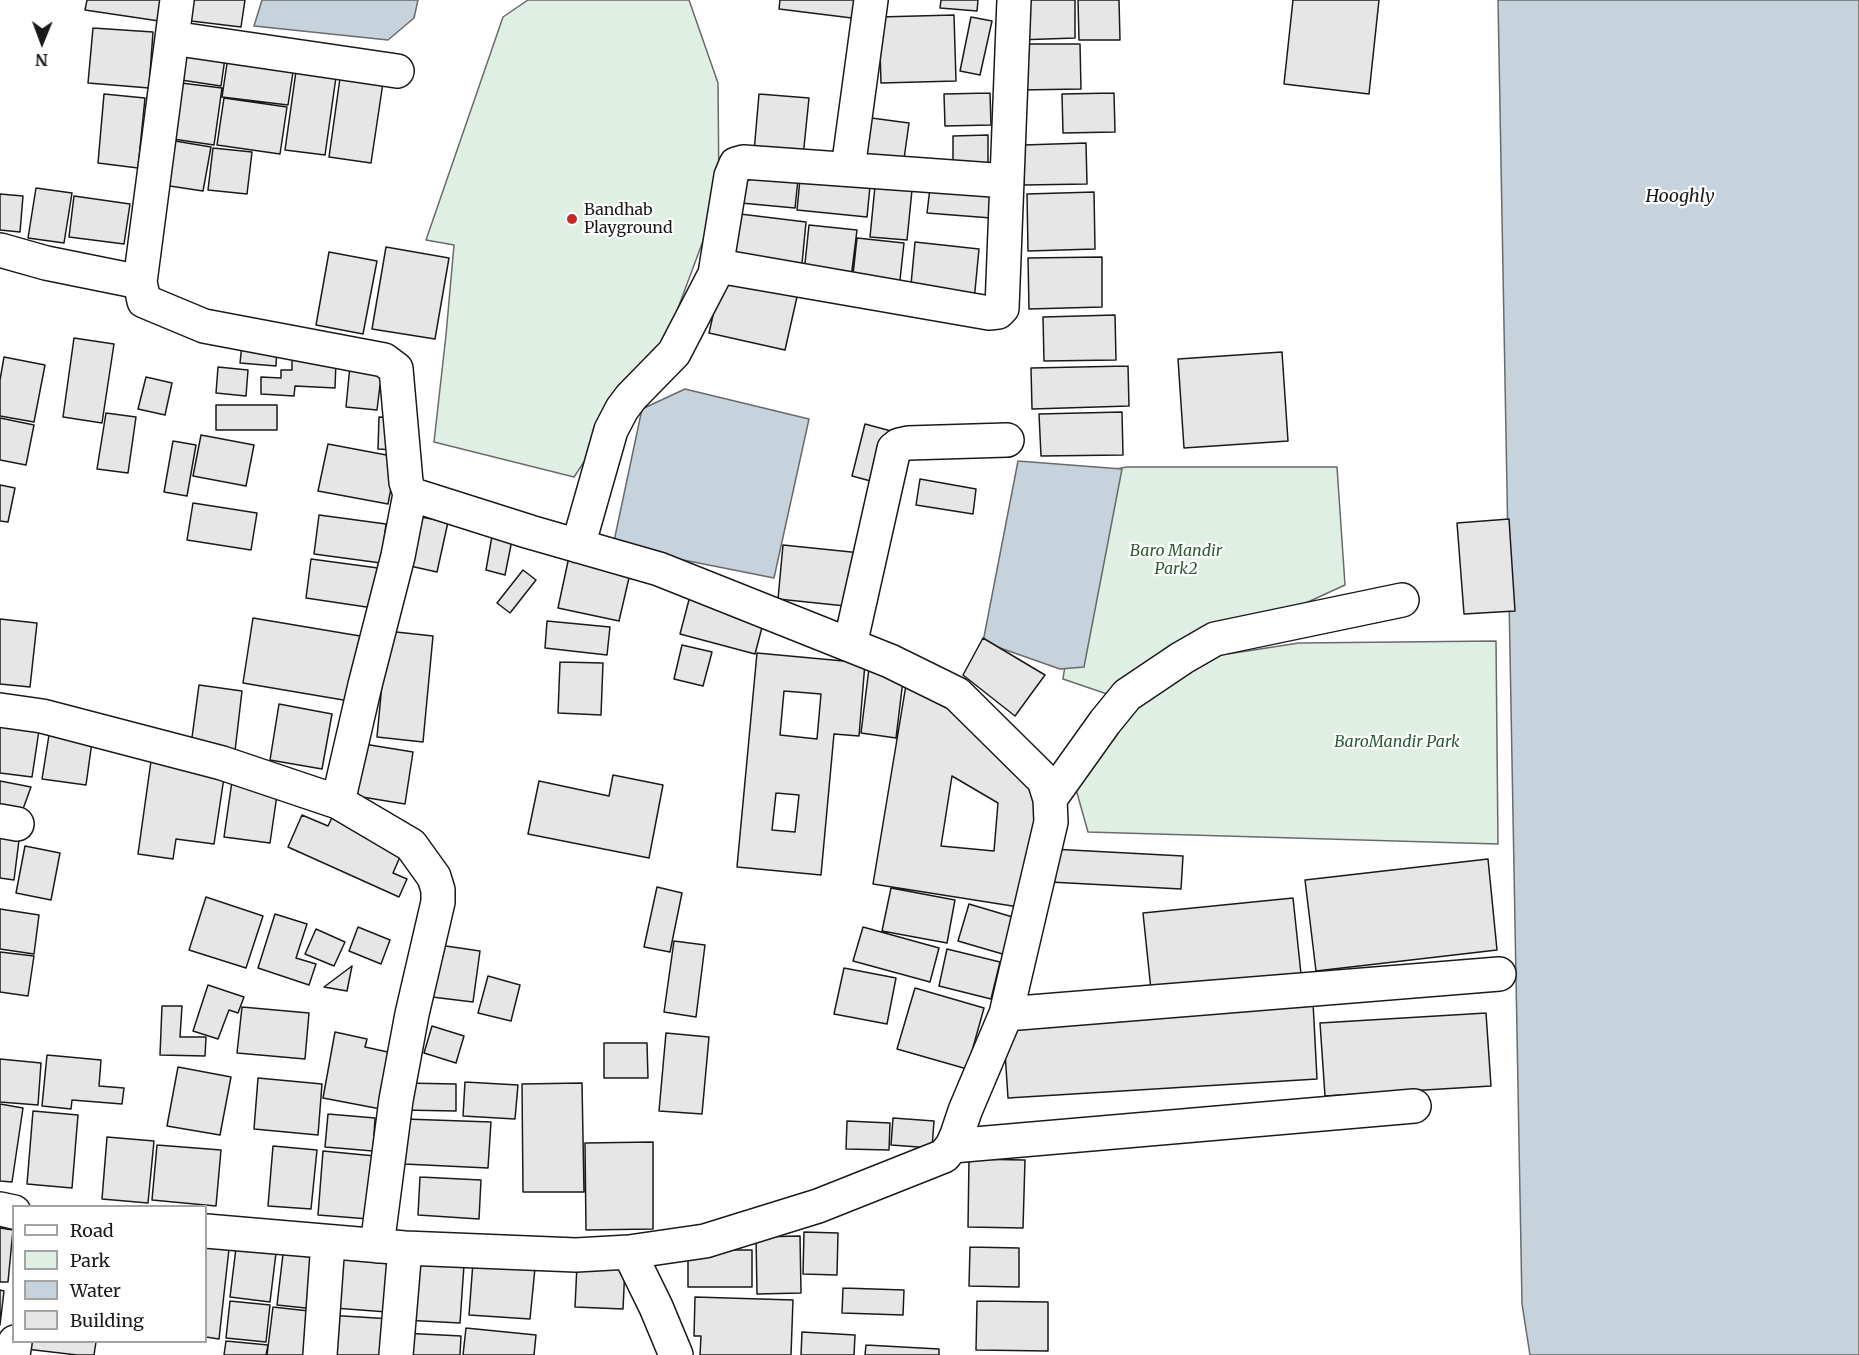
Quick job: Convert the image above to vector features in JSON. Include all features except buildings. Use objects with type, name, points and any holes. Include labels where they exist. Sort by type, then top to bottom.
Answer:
[{"type":"street","points":[[177,0],[140,282],[144,301],[204,326],[384,360],[396,369],[406,482],[410,494],[398,556],[338,801]]},
{"type":"street","points":[[848,169],[871,0]]},
{"type":"street","points":[[715,274],[724,267],[989,313],[999,312],[1003,303],[1014,0]]},
{"type":"street","points":[[172,38],[398,71]]},
{"type":"street","points":[[578,546],[611,430],[631,397],[674,353],[715,274],[731,176],[736,164],[743,162],[1007,181]]},
{"type":"street","points":[[0,250],[46,263],[140,282]]},
{"type":"street","points":[[850,645],[894,449],[908,443],[1007,440]]},
{"type":"street","points":[[207,1231],[391,1247],[576,1255],[629,1252],[705,1241],[818,1206],[944,1156],[952,1146],[1006,1014],[1051,822],[1050,799],[1044,780],[957,694],[850,645],[659,569],[410,494]]},
{"type":"street","points":[[1050,799],[1127,695],[1215,639],[1402,600]]},
{"type":"street","points":[[0,710],[42,716],[222,763],[338,801],[411,845],[434,877],[438,890],[438,902],[412,1014],[396,1100],[391,1247],[396,1355]]},
{"type":"street","points":[[1006,1014],[1499,974]]},
{"type":"street","points":[[952,1146],[1414,1106]]},
{"type":"street","points":[[320,1355],[328,1242]]},
{"type":"street","points":[[629,1252],[676,1355]]},
{"type":"green space","name":"Bandhab Playground","points":[[528,0],[689,0],[718,83],[719,198],[668,335],[574,477],[434,442],[454,245],[426,240],[503,17]]},
{"type":"green space","name":"Baro Mandir Park2","points":[[1127,467],[1337,467],[1345,585],[1107,694],[1063,679],[1093,473]]},
{"type":"green space","name":"BaroMandir Park","points":[[1496,641],[1498,844],[1088,832],[1070,768],[1182,661],[1299,643]]},
{"type":"water","points":[[262,0],[418,0],[414,18],[388,40],[254,26]]},
{"type":"water","name":"Hooghly","points":[[1498,0],[1859,0],[1859,1355],[1530,1355],[1522,1304]]},
{"type":"water","points":[[685,389],[809,419],[774,578],[613,546],[642,409]]},
{"type":"water","points":[[1018,461],[1122,469],[1084,667],[1060,669],[983,642]]},
{"type":"place","name":"Bandhab Playground","points":[[572,219]]}]
